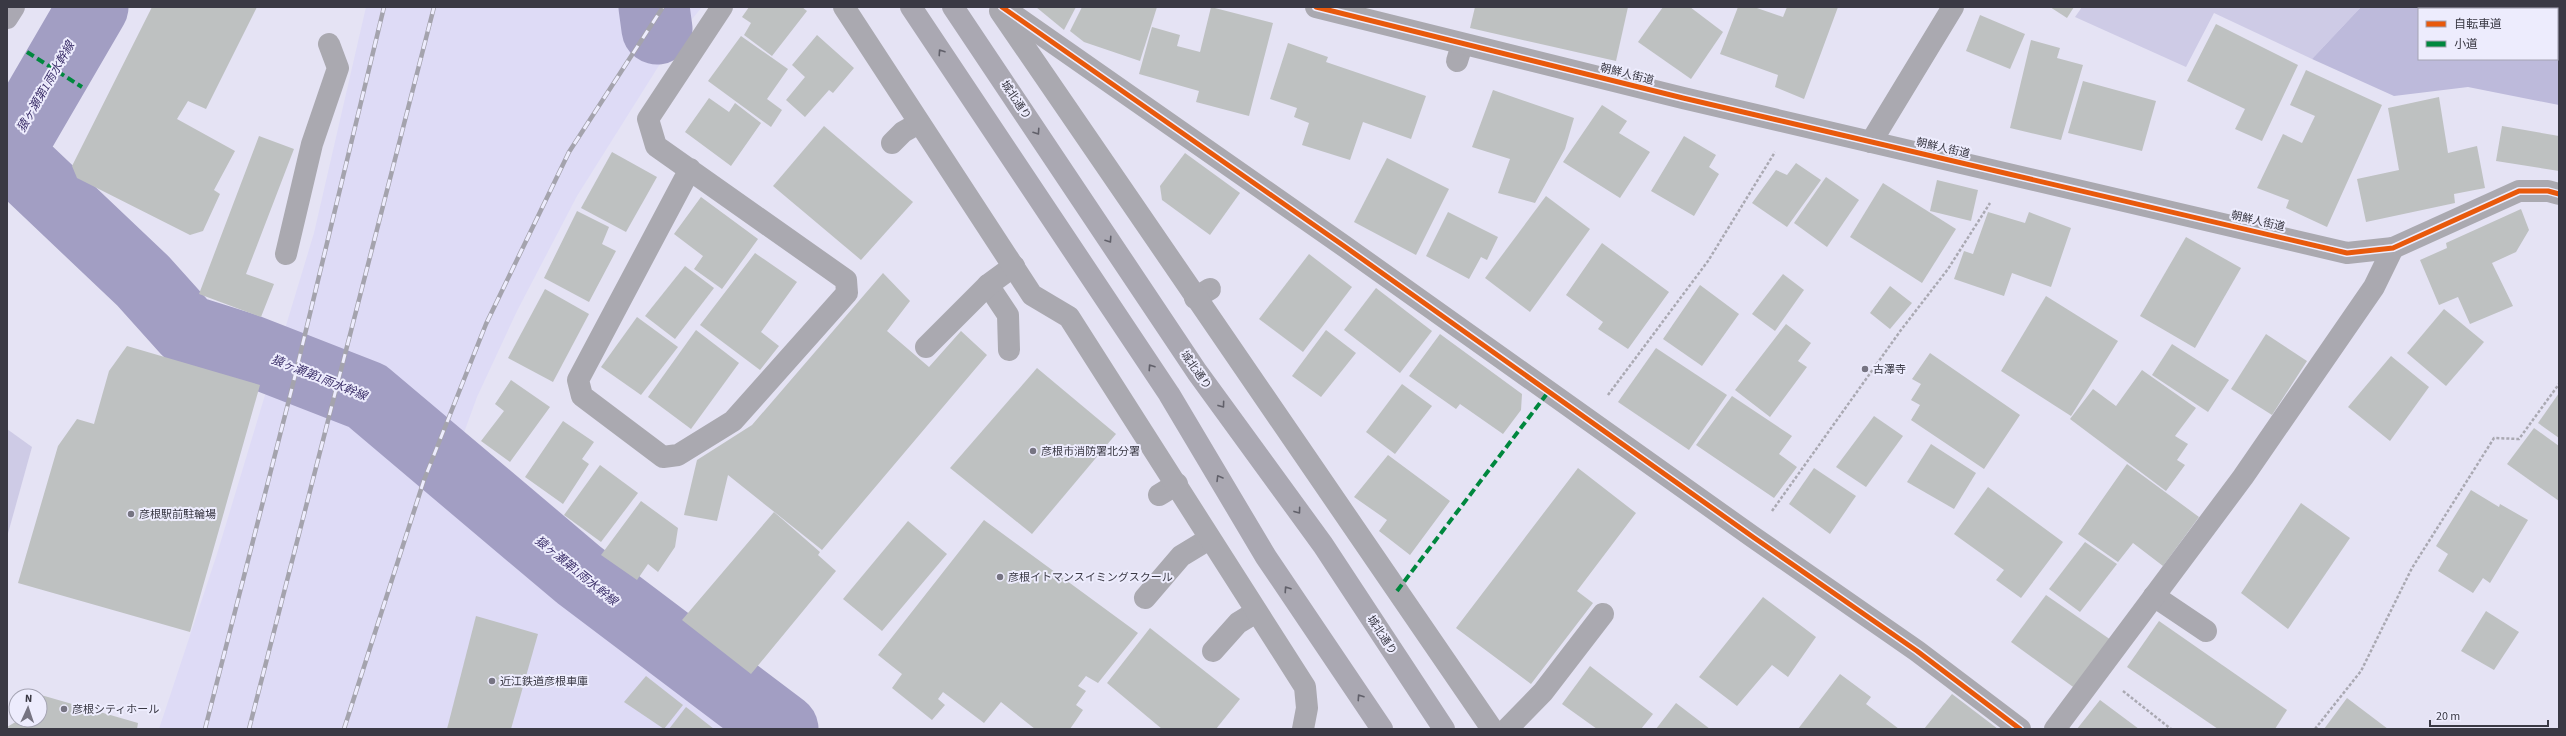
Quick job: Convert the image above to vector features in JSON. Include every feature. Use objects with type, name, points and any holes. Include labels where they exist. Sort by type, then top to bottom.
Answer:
[{"type":"main road","points":[[7,18],[14,7]]},
{"type":"main road","points":[[911,7],[1169,394],[1266,557],[1382,729]]},
{"type":"main road","name":"城北通り","points":[[953,7],[1198,372],[1323,544],[1444,729]]},
{"type":"street","points":[[690,169],[578,380],[582,396],[663,457],[678,455],[733,422],[847,293],[846,280],[690,169],[656,146],[648,119],[722,7]]},
{"type":"street","points":[[844,7],[1032,295],[1069,317],[1168,490],[1209,538],[1304,687],[1307,708],[1303,729]]},
{"type":"street","points":[[997,7],[1203,294],[1428,624],[1492,729]]},
{"type":"street","points":[[1002,7],[1284,209],[1590,424],[1750,541],[2020,729]]},
{"type":"street","name":"朝鮮人街道","points":[[1316,7],[1459,53],[1786,122],[2347,253],[2393,248],[2519,191],[2548,191],[2559,194]]},
{"type":"street","points":[[1872,142],[1954,7]]},
{"type":"street","points":[[286,254],[312,144],[338,68],[329,44]]},
{"type":"street","points":[[892,143],[903,132],[919,123]]},
{"type":"street","points":[[2055,729],[2243,477],[2374,287],[2393,248]]},
{"type":"street","points":[[926,347],[988,285],[1014,266]]},
{"type":"street","points":[[988,285],[1008,315],[1009,350]]},
{"type":"street","points":[[1145,598],[1181,556],[1209,538]]},
{"type":"street","points":[[2154,596],[2206,631]]},
{"type":"street","points":[[1213,651],[1238,623],[1256,612]]},
{"type":"street","points":[[1507,729],[1543,692],[1604,614]]},
{"type":"path","points":[[1590,424],[1708,261],[1778,148],[1786,122]]},
{"type":"path","points":[[1750,541],[1901,330],[1948,269],[1993,199],[1999,172]]},
{"type":"path","points":[[2315,729],[2361,671],[2412,568],[2494,438],[2519,439],[2559,384]]},
{"type":"path","points":[[2098,671],[2171,729]]},
{"type":"shaded area","points":[[366,7],[702,7],[675,40],[577,196],[517,311],[477,397],[443,490],[738,729],[159,729],[217,554],[314,233]]},
{"type":"shaded area","points":[[2082,7],[2361,7],[2312,59],[2214,13],[2186,67],[2075,17]]},
{"type":"shaded area","points":[[2361,7],[2559,7],[2559,105],[2468,87],[2394,96],[2312,59]]},
{"type":"shaded area","points":[[7,429],[32,447],[7,537]]},
{"type":"building","points":[[152,7],[257,7],[206,109],[188,101],[177,119],[235,151],[214,190],[220,194],[203,231],[190,235],[77,178],[72,166]]},
{"type":"building","points":[[749,7],[802,7],[807,11],[772,56],[744,35],[751,23],[742,17]]},
{"type":"building","points":[[1036,7],[1076,7],[1064,30]]},
{"type":"building","points":[[1082,7],[1157,7],[1140,61],[1084,42],[1070,31]]},
{"type":"building","points":[[1211,7],[1273,23],[1249,116],[1196,102],[1199,91],[1139,74],[1152,27],[1180,35],[1177,46],[1200,52]]},
{"type":"building","points":[[1475,7],[1628,7],[1616,61],[1470,28]]},
{"type":"building","points":[[1663,7],[1690,7],[1723,32],[1691,79],[1638,42]]},
{"type":"building","points":[[1738,7],[1754,7],[1783,17],[1787,7],[1838,7],[1804,99],[1775,87],[1778,75],[1720,54]]},
{"type":"building","points":[[2050,7],[2074,7],[2067,18]]},
{"type":"building","points":[[1980,15],[2025,34],[2010,69],[1966,51]]},
{"type":"building","points":[[2216,24],[2298,65],[2262,141],[2235,129],[2245,109],[2187,81]]},
{"type":"building","points":[[817,35],[854,68],[833,93],[829,90],[805,117],[786,100],[805,77],[792,65]]},
{"type":"building","points":[[741,36],[788,69],[767,99],[782,110],[771,127],[708,81]]},
{"type":"building","points":[[2031,40],[2060,48],[2057,58],[2083,65],[2061,140],[2010,128]]},
{"type":"building","points":[[1288,43],[1328,57],[1326,62],[1426,96],[1411,139],[1363,122],[1350,160],[1302,145],[1309,123],[1294,117],[1297,108],[1270,99]]},
{"type":"building","points":[[2306,70],[2382,105],[2327,227],[2286,208],[2289,200],[2257,188],[2283,134],[2302,143],[2315,116],[2290,105]]},
{"type":"building","points":[[2083,81],[2156,101],[2142,151],[2068,133]]},
{"type":"building","points":[[1493,90],[1574,118],[1565,149],[1535,203],[1498,193],[1510,159],[1472,147]]},
{"type":"building","points":[[2439,97],[2448,153],[2477,146],[2485,188],[2454,194],[2455,203],[2366,222],[2357,179],[2399,170],[2388,108]]},
{"type":"building","points":[[709,98],[729,112],[735,103],[761,123],[731,166],[685,132]]},
{"type":"building","points":[[1602,105],[1627,121],[1619,133],[1650,152],[1620,198],[1563,162]]},
{"type":"building","points":[[824,126],[913,202],[861,260],[773,186]]},
{"type":"building","points":[[2502,126],[2559,136],[2559,171],[2496,161]]},
{"type":"building","points":[[259,136],[294,149],[246,274],[274,284],[261,317],[199,294]]},
{"type":"building","points":[[1684,136],[1716,155],[1709,167],[1719,174],[1694,216],[1651,191]]},
{"type":"building","points":[[612,152],[657,177],[626,232],[581,208]]},
{"type":"building","points":[[1185,153],[1240,193],[1210,235],[1162,200],[1160,186]]},
{"type":"building","points":[[1387,158],[1449,189],[1416,255],[1354,222]]},
{"type":"building","points":[[1796,163],[1821,180],[1787,227],[1752,203],[1776,170],[1787,175]]},
{"type":"building","points":[[1826,177],[1859,200],[1827,247],[1794,223]]},
{"type":"building","points":[[1937,180],[1978,190],[1971,221],[1930,211]]},
{"type":"building","points":[[1883,183],[1956,229],[1922,283],[1850,237]]},
{"type":"building","points":[[1546,196],[1590,229],[1530,312],[1485,278]]},
{"type":"building","points":[[701,197],[758,239],[722,289],[694,269],[703,256],[674,234]]},
{"type":"building","points":[[2521,209],[2529,230],[2516,252],[2492,263],[2513,306],[2470,324],[2458,297],[2439,305],[2420,260],[2447,248],[2446,243]]},
{"type":"building","points":[[577,211],[609,227],[602,244],[616,251],[589,302],[544,278]]},
{"type":"building","points":[[1448,212],[1498,237],[1487,260],[1481,257],[1469,279],[1426,256]]},
{"type":"building","points":[[1988,212],[2025,223],[2029,212],[2071,228],[2051,287],[2012,273],[2004,296],[1954,279],[1964,251],[1973,254]]},
{"type":"building","points":[[2186,237],[2241,268],[2195,348],[2140,316]]},
{"type":"building","points":[[1602,243],[1669,292],[1628,349],[1598,329],[1603,322],[1566,295]]},
{"type":"building","points":[[755,253],[797,282],[761,332],[779,346],[760,370],[700,325]]},
{"type":"building","points":[[1309,254],[1352,287],[1303,352],[1259,319]]},
{"type":"building","points":[[685,266],[714,288],[675,339],[645,316]]},
{"type":"building","points":[[883,273],[910,301],[887,331],[929,367],[961,331],[987,355],[822,550],[728,475],[717,521],[684,515],[697,460],[752,425]]},
{"type":"building","points":[[1783,274],[1804,290],[1775,331],[1752,314]]},
{"type":"building","points":[[1700,285],[1739,314],[1702,366],[1663,339]]},
{"type":"building","points":[[1890,286],[1912,303],[1890,329],[1870,313]]},
{"type":"building","points":[[1376,288],[1432,331],[1400,373],[1344,330]]},
{"type":"building","points":[[545,289],[589,314],[553,382],[508,358]]},
{"type":"building","points":[[2046,296],[2118,341],[2071,416],[2001,371]]},
{"type":"building","points":[[2444,309],[2484,342],[2446,386],[2407,353]]},
{"type":"building","points":[[637,317],[678,347],[641,395],[601,367]]},
{"type":"building","points":[[1786,324],[1811,343],[1798,361],[1807,367],[1770,417],[1735,390]]},
{"type":"building","points":[[696,330],[739,363],[691,429],[648,397]]},
{"type":"building","points":[[1326,330],[1356,353],[1321,397],[1292,376]]},
{"type":"building","points":[[1440,334],[1522,394],[1521,410],[1503,434],[1460,404],[1456,409],[1409,376]]},
{"type":"building","points":[[2266,334],[2307,361],[2272,415],[2231,389]]},
{"type":"building","points":[[2172,344],[2229,380],[2208,412],[2152,375]]},
{"type":"building","name":"彦根駅前駐輪場","points":[[127,346],[260,385],[190,632],[18,583],[58,446],[77,419],[94,424],[109,371]]},
{"type":"building","points":[[1656,348],[1727,395],[1689,450],[1618,402]]},
{"type":"building","points":[[1930,353],[2020,415],[1984,469],[1911,420],[1920,405],[1911,400],[1921,384],[1912,379]]},
{"type":"building","points":[[2391,356],[2429,387],[2390,441],[2348,407]]},
{"type":"building","name":"彦根市消防署北分署","points":[[1037,368],[1116,434],[1032,534],[950,468]]},
{"type":"building","points":[[2142,370],[2196,408],[2175,436],[2188,444],[2177,460],[2185,465],[2166,491],[2070,419],[2093,389],[2116,406]]},
{"type":"building","points":[[511,380],[550,407],[510,462],[481,441],[504,411],[495,404]]},
{"type":"building","points":[[1402,384],[1432,406],[1395,454],[1366,432]]},
{"type":"building","points":[[2559,393],[2559,438],[2538,423]]},
{"type":"building","points":[[1732,396],[1792,436],[1779,454],[1797,467],[1774,498],[1696,445]]},
{"type":"building","points":[[1874,416],[1903,436],[1866,487],[1836,467]]},
{"type":"building","points":[[563,421],[594,442],[582,459],[589,464],[563,504],[525,477]]},
{"type":"building","points":[[2534,428],[2559,446],[2559,501],[2507,464]]},
{"type":"building","points":[[1931,444],[1976,473],[1954,509],[1907,482]]},
{"type":"building","points":[[1388,455],[1450,501],[1410,555],[1379,531],[1387,520],[1354,497]]},
{"type":"building","points":[[2127,464],[2199,517],[2163,566],[2133,543],[2118,562],[2078,534]]},
{"type":"building","points":[[600,465],[638,493],[601,542],[564,515]]},
{"type":"building","points":[[1578,468],[1636,513],[1577,591],[1593,603],[1531,684],[1456,628]]},
{"type":"building","points":[[1814,468],[1856,496],[1830,534],[1789,504]]},
{"type":"building","points":[[1988,487],[2063,542],[2021,598],[1996,580],[2004,570],[1954,534]]},
{"type":"building","points":[[2471,490],[2499,507],[2500,504],[2528,520],[2490,583],[2483,578],[2473,593],[2438,571],[2448,554],[2436,546]]},
{"type":"building","points":[[641,501],[678,528],[675,547],[658,572],[648,564],[637,580],[601,555]]},
{"type":"building","points":[[2301,503],[2350,538],[2288,629],[2241,593]]},
{"type":"building","points":[[774,512],[820,552],[818,555],[836,571],[751,674],[682,620]]},
{"type":"building","name":"彦根イトマンスイミングスクール","points":[[984,520],[1138,633],[1098,683],[1086,676],[1078,686],[1086,691],[1076,705],[1083,710],[1070,729],[1035,729],[1001,702],[984,723],[943,692],[938,699],[945,705],[932,720],[892,688],[902,674],[878,655]]},
{"type":"building","points":[[908,521],[947,554],[882,631],[843,599]]},
{"type":"building","points":[[2085,542],[2117,564],[2080,612],[2049,589]]},
{"type":"building","points":[[2046,595],[2111,640],[2076,689],[2011,642]]},
{"type":"building","points":[[1763,597],[1816,637],[1788,677],[1772,665],[1737,706],[1699,677]]},
{"type":"building","points":[[2486,611],[2519,632],[2494,670],[2461,651]]},
{"type":"building","name":"近江鉄道彦根車庫","points":[[476,616],[538,634],[511,729],[447,729]]},
{"type":"building","points":[[2159,621],[2287,710],[2275,729],[2218,729],[2127,667]]},
{"type":"building","points":[[1150,628],[1240,699],[1216,729],[1162,729],[1107,683]]},
{"type":"building","points":[[1590,666],[1653,714],[1641,729],[1597,729],[1562,704]]},
{"type":"building","points":[[1840,674],[1871,697],[1866,704],[1899,729],[1798,729]]},
{"type":"building","points":[[646,676],[683,705],[664,729],[624,702]]},
{"type":"building","points":[[1952,694],[1998,729],[1924,729]]},
{"type":"building","name":"彦根シティホール","points":[[48,697],[138,723],[137,729],[7,729],[7,727],[48,728]]},
{"type":"building","points":[[2347,698],[2388,729],[2324,729]]},
{"type":"building","points":[[2100,700],[2139,729],[2077,729]]},
{"type":"building","points":[[1676,703],[1710,729],[1656,729]]},
{"type":"building","points":[[686,707],[714,729],[669,729]]},
{"type":"waterway","name":"猿ヶ瀬第1雨水幹線","points":[[93,7],[8,153],[143,281],[187,330],[244,348],[367,396],[579,575],[783,729]]},
{"type":"waterway","points":[[654,7],[657,29]]},
{"type":"railway","points":[[205,729],[293,384],[384,7]]},
{"type":"railway","points":[[249,729],[434,7]]},
{"type":"railway","points":[[344,729],[424,480],[486,324],[569,152],[663,7]]},
{"type":"marked path","points":[[27,52],[82,87]]},
{"type":"marked path","points":[[1397,591],[1549,391]]},
{"type":"cycle path","points":[[1002,7],[1344,246],[1753,537],[1917,651],[2020,729]]},
{"type":"cycle path","points":[[1316,7],[1683,98],[2347,253],[2393,248],[2519,191],[2548,191],[2559,194]]},
{"type":"place","name":"古澤寺","points":[[1865,369]]},
{"type":"place","name":"彦根市消防署北分署","points":[[1033,451]]},
{"type":"place","name":"彦根駅前駐輪場","points":[[131,514]]},
{"type":"place","name":"彦根イトマンスイミングスクール","points":[[1000,577]]},
{"type":"place","name":"近江鉄道彦根車庫","points":[[492,681]]},
{"type":"place","name":"彦根シティホール","points":[[64,709]]}]
